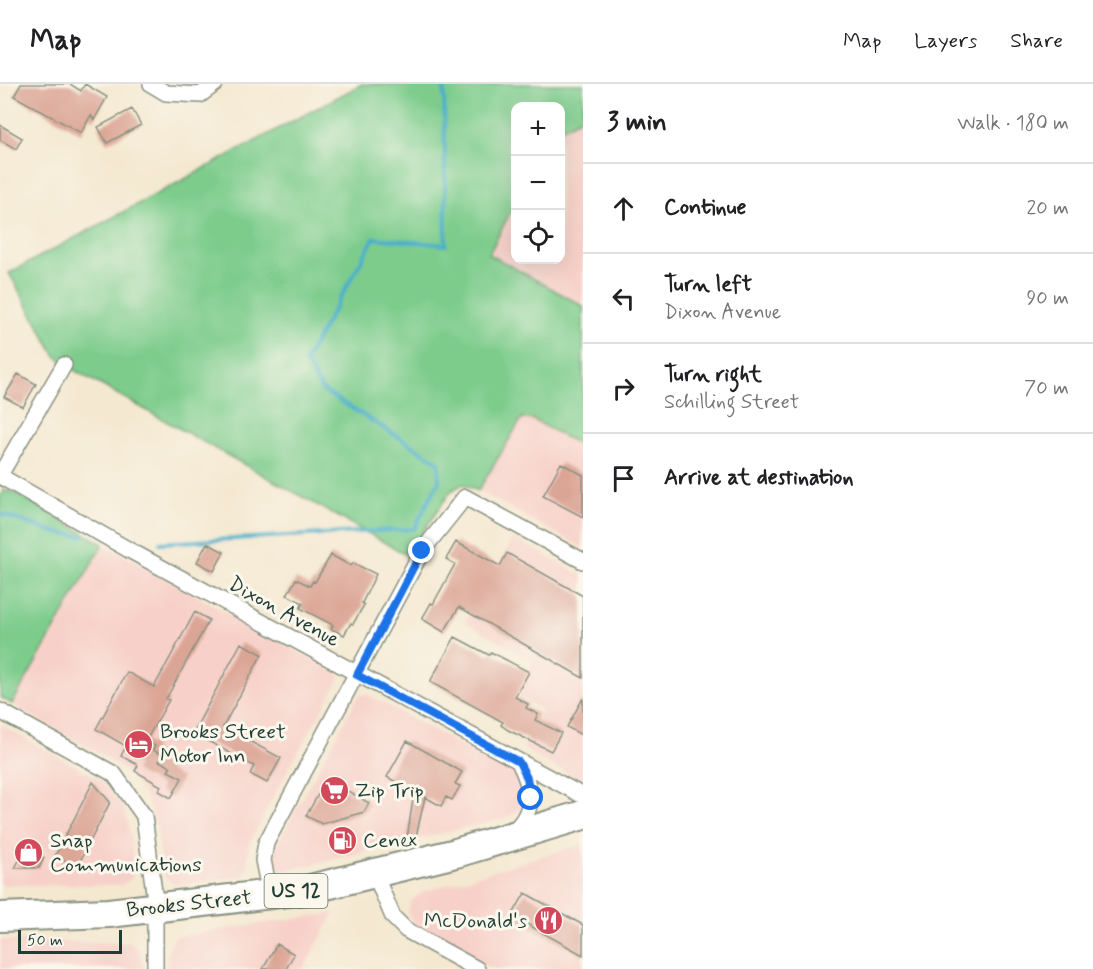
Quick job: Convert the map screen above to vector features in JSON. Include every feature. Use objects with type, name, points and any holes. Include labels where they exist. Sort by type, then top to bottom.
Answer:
[{"type":"highway","name":"Brooks Street","points":[[0,917],[109,913],[306,890],[456,853],[583,814]]},
{"type":"street","points":[[151,84],[166,93],[200,95],[215,84]]},
{"type":"street","points":[[0,475],[64,365]]},
{"type":"street","name":"Dixon Avenue","points":[[0,475],[129,550],[583,796]]},
{"type":"street","points":[[270,895],[263,860],[266,843],[422,551],[465,497],[583,561]]},
{"type":"street","points":[[0,711],[114,774],[144,816],[155,907],[155,969]]},
{"type":"street","points":[[505,839],[518,828],[529,808],[531,798],[527,778],[519,762]]},
{"type":"street","points":[[374,872],[393,917],[406,930],[477,969]]},
{"type":"shaded area","points":[[583,114],[583,306],[489,254],[511,211],[511,264],[565,264],[565,125]]},
{"type":"shaded area","points":[[522,418],[532,419],[583,447],[583,548],[479,491]]},
{"type":"shaded area","points":[[513,538],[583,576],[583,782],[523,749],[542,710],[517,695],[533,661],[465,622]]},
{"type":"shaded area","points":[[103,544],[341,676],[276,791],[249,845],[247,871],[242,876],[181,885],[172,883],[163,874],[157,830],[150,808],[142,791],[131,776],[113,762],[12,704]]},
{"type":"shaded area","points":[[362,694],[368,695],[516,775],[524,784],[523,808],[506,818],[283,871],[278,868],[273,859],[276,846],[358,697]]},
{"type":"shaded area","points":[[0,725],[101,780],[124,808],[131,838],[134,871],[130,880],[121,885],[0,885]]},
{"type":"shaded area","points":[[583,844],[583,969],[493,969],[412,923],[408,912],[411,901],[423,892]]},
{"type":"shaded area","points":[[335,913],[303,969],[168,969],[168,951],[175,936]]},
{"type":"shaded area","points":[[0,940],[130,943],[139,950],[144,969],[0,969]]},
{"type":"green space","points":[[362,84],[583,84],[583,117],[565,127],[565,102],[511,102],[511,211],[489,254],[583,306],[583,447],[532,419],[522,418],[478,491],[463,484],[451,491],[407,555],[74,370],[55,355],[9,273]]},
{"type":"green space","points":[[3,490],[13,492],[103,544],[12,704],[0,697],[0,497]]},
{"type":"building","points":[[21,84],[70,84],[81,91],[85,84],[107,97],[94,120],[91,115],[81,133],[14,96]]},
{"type":"building","points":[[132,109],[141,125],[107,143],[98,127]]},
{"type":"building","points":[[0,125],[22,138],[16,149],[0,140]]},
{"type":"building","points":[[18,374],[36,384],[23,407],[4,397]]},
{"type":"building","points":[[561,463],[583,475],[583,517],[543,496]]},
{"type":"building","points":[[456,542],[500,566],[507,553],[583,596],[583,678],[459,607],[444,632],[422,619],[455,564],[446,559]]},
{"type":"building","points":[[207,543],[224,552],[214,571],[197,562]]},
{"type":"building","points":[[331,555],[351,566],[353,563],[376,574],[362,603],[364,605],[344,635],[331,629],[333,625],[300,608],[303,603],[287,595],[296,579],[310,586],[313,581],[315,582]]},
{"type":"building","points":[[195,612],[209,620],[146,741],[155,746],[153,750],[162,755],[159,761],[171,767],[168,771],[182,778],[171,798],[159,791],[161,786],[135,771],[138,765],[121,756],[126,746],[96,729],[127,672],[154,687]]},
{"type":"building","points":[[455,637],[489,655],[491,652],[529,672],[515,697],[528,704],[526,708],[538,714],[535,720],[561,733],[551,751],[508,730],[501,725],[503,722],[430,682]]},
{"type":"building","points":[[241,643],[262,654],[223,727],[281,758],[267,783],[250,774],[254,766],[193,733]]},
{"type":"building","points":[[583,698],[583,736],[567,727]]},
{"type":"building","points":[[407,741],[462,772],[455,784],[460,786],[452,800],[446,797],[441,806],[425,797],[415,841],[407,839],[414,792],[387,777]]},
{"type":"building","name":"Zip Trip","points":[[327,779],[369,803],[364,812],[322,824],[306,816]]},
{"type":"building","points":[[93,782],[110,802],[77,867],[55,856]]},
{"type":"building","name":"Snap Communications","points":[[26,848],[44,858],[39,868],[15,868]]},
{"type":"building","name":"McDonald's","points":[[525,893],[583,925],[583,955],[512,916]]},
{"type":"building","points":[[277,944],[294,954],[286,969],[263,969]]},
{"type":"waterway","points":[[160,543],[414,529],[439,481],[439,462],[322,390],[305,361],[374,238],[446,245],[444,84]]},
{"type":"waterway","points":[[0,514],[58,533],[83,536]]},
{"type":"place","name":"Brooks Street Motor Inn","points":[[139,744]]},
{"type":"place","name":"Zip Trip","points":[[334,791]]},
{"type":"place","name":"Cenex","points":[[342,841]]},
{"type":"place","name":"Snap Communications","points":[[29,853]]},
{"type":"place","name":"McDonald's","points":[[548,921]]},
{"type":"route","points":[[422,551],[357,675],[519,762],[531,789],[531,798]]}]
